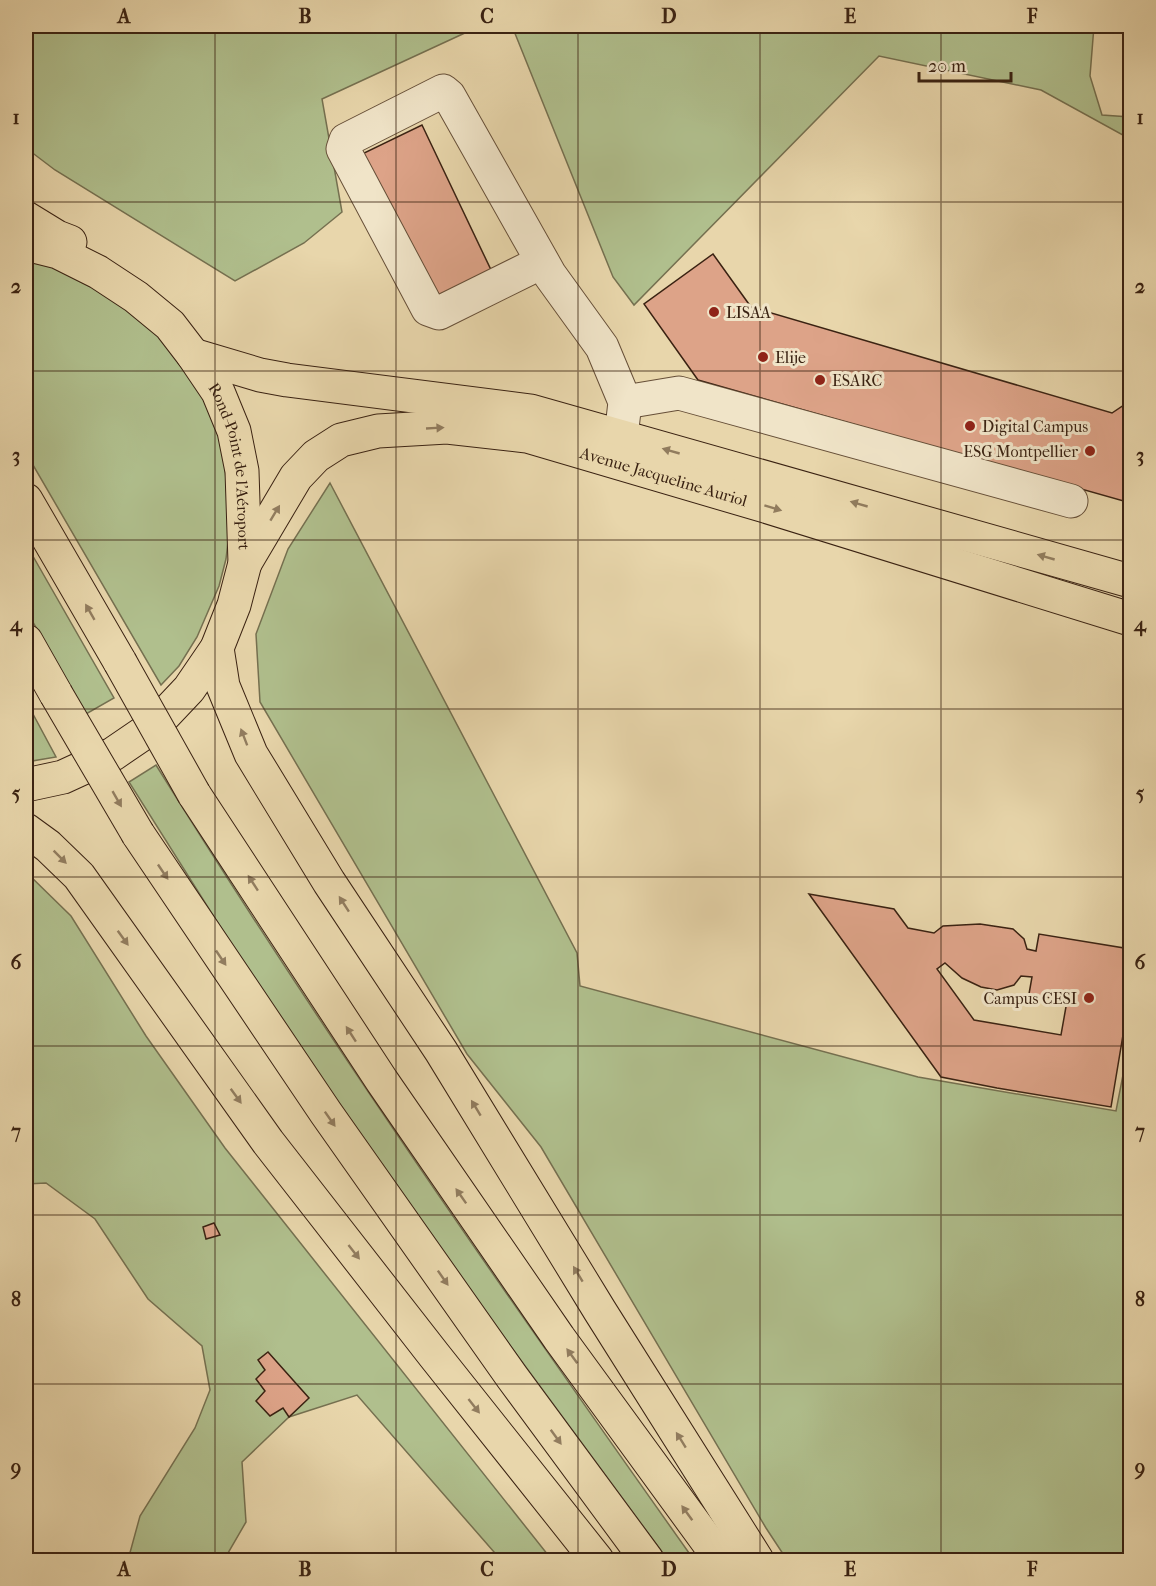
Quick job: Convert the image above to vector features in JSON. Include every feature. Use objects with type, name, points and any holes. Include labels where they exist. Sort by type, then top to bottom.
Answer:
[{"type":"main road","points":[[26,218],[57,237],[85,248],[136,276],[177,308],[205,339],[226,350],[284,365],[404,387],[465,401]]},
{"type":"main road","points":[[26,237],[58,252]]},
{"type":"main road","name":"Rond-Point de l'Aéroport","points":[[26,244],[58,252],[98,272],[136,297],[170,325],[194,355],[218,392],[234,431],[242,471],[245,563],[234,606],[217,648],[189,689],[154,726],[103,758],[63,777],[26,786]]},
{"type":"main road","name":"Avenue Jacqueline Auriol","points":[[194,355],[260,375],[287,380],[531,411],[1121,576]]},
{"type":"main road","name":"Avenue Jacqueline Auriol","points":[[245,563],[296,477],[316,456],[341,440],[378,431],[447,427],[527,436],[980,571],[1131,619]]},
{"type":"main road","points":[[26,500],[194,794],[402,1111],[559,1338],[721,1560]]},
{"type":"main road","points":[[26,641],[138,834],[326,1113],[512,1377],[647,1560]]},
{"type":"main road","points":[[217,648],[223,686],[251,754],[329,882],[441,1051],[600,1311],[757,1560]]},
{"type":"main road","points":[[26,830],[48,846],[79,876],[268,1142],[597,1560]]},
{"type":"street","points":[[542,262],[439,313],[428,309],[343,149],[346,140],[443,91],[449,96],[542,262],[602,347],[625,402],[621,437]]},
{"type":"street","points":[[625,402],[679,393],[1071,501]]},
{"type":"street","points":[[980,571],[1009,572],[1131,604]]},
{"type":"green space","points":[[26,26],[480,26],[322,99],[342,212],[304,243],[235,281],[55,170],[26,148]]},
{"type":"green space","points":[[512,26],[1094,26],[1090,76],[1102,115],[1130,117],[1130,139],[1041,90],[879,56],[634,305],[613,277]]},
{"type":"green space","points":[[26,260],[49,265],[87,281],[155,330],[185,366],[207,405],[223,446],[230,524],[226,559],[219,586],[197,637],[179,666],[161,685],[26,453]]},
{"type":"green space","points":[[330,483],[577,953],[580,986],[918,1077],[1116,1111],[1130,1039],[1130,1560],[787,1560],[541,1147],[467,1054],[260,702],[256,634],[288,549]]},
{"type":"green space","points":[[26,544],[114,698],[86,714],[26,610]]},
{"type":"green space","points":[[26,701],[56,757],[26,762]]},
{"type":"green space","points":[[156,765],[285,967],[419,1167],[694,1560],[668,1560],[481,1306],[262,993],[129,782]]},
{"type":"green space","points":[[26,872],[71,916],[146,1036],[225,1148],[552,1560],[501,1560],[357,1395],[289,1417],[242,1462],[246,1522],[224,1560],[128,1560],[140,1516],[195,1428],[210,1390],[202,1346],[148,1299],[95,1219],[46,1183],[26,1184]]},
{"type":"building","points":[[422,125],[492,272],[433,300],[362,154]]},
{"type":"building","points":[[713,254],[751,307],[1112,413],[1130,401],[1130,500],[1127,502],[698,380],[644,304]]},
{"type":"building","name":"Campus CESI","points":[[809,894],[894,909],[908,928],[934,933],[943,926],[980,924],[1013,929],[1024,939],[1027,949],[1036,951],[1039,934],[1130,949],[1130,993],[1111,1107],[941,1077]],"holes":[[[945,963],[962,978],[981,987],[997,990],[1014,985],[1021,976],[1032,977],[1029,994],[1067,1001],[1061,1035],[974,1020],[937,969]]]},
{"type":"building","points":[[214,1223],[220,1235],[206,1239],[203,1227]]},
{"type":"building","points":[[268,1352],[309,1398],[289,1417],[283,1408],[270,1416],[256,1401],[265,1391],[256,1379],[265,1370],[258,1360]]},
{"type":"place","name":"LISAA","points":[[714,312]]},
{"type":"place","name":"Elije","points":[[763,357]]},
{"type":"place","name":"ESARC","points":[[820,380]]},
{"type":"place","name":"Digital Campus","points":[[970,426]]},
{"type":"place","name":"ESG Montpellier","points":[[1090,451]]},
{"type":"place","name":"Campus CESI","points":[[1089,998]]}]
